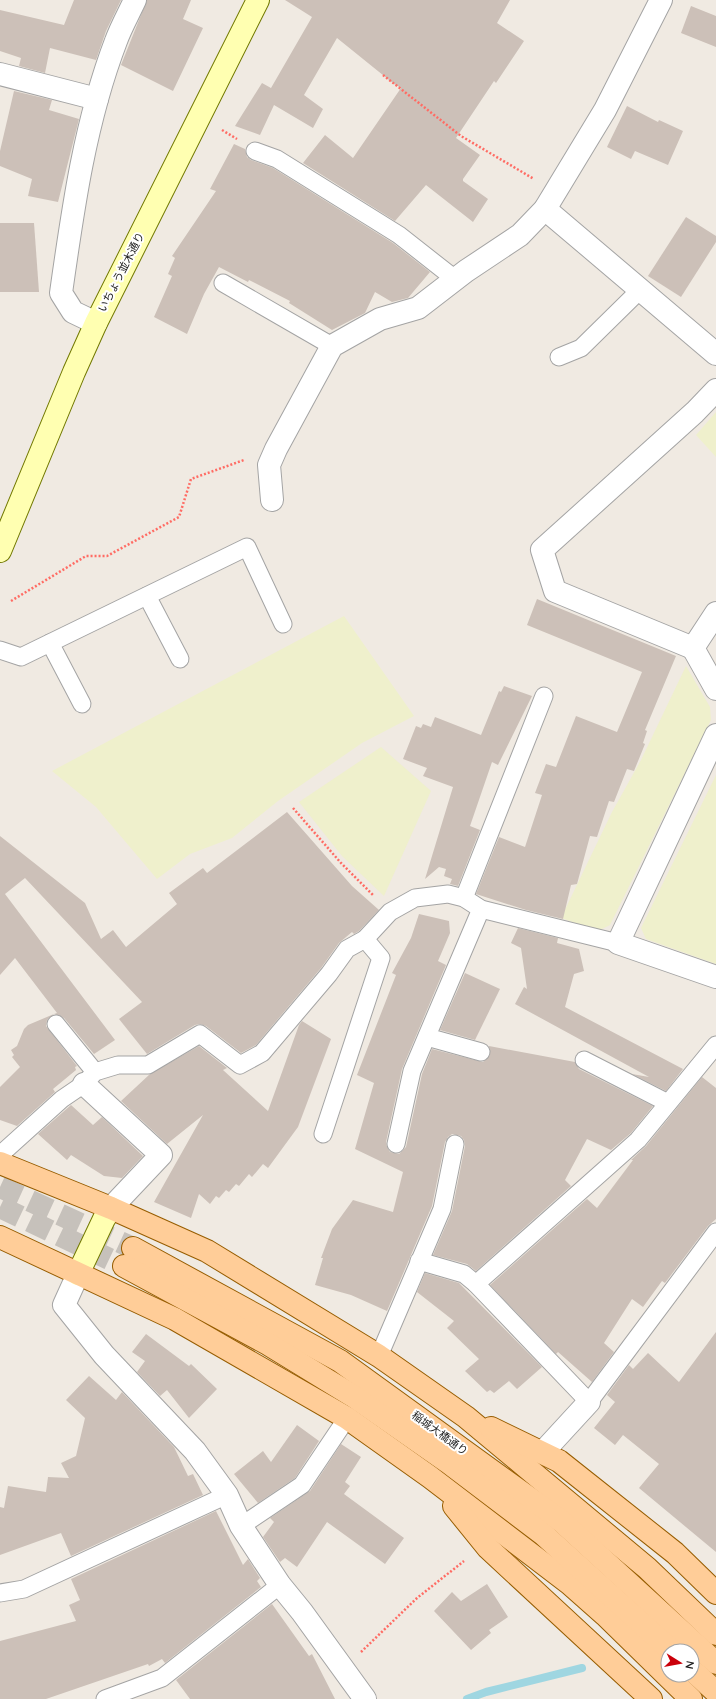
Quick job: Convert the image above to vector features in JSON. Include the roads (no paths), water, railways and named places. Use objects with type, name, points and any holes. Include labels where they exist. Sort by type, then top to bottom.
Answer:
[{"type":"main road","points":[[0,1163],[111,1208],[207,1251],[379,1356],[466,1417],[647,1568],[716,1634]]},
{"type":"main road","points":[[0,1237],[175,1319],[347,1418],[430,1476],[570,1584],[616,1626],[691,1699]]},
{"type":"main road","name":"稲城大橋通り","points":[[663,1643],[544,1536],[443,1459],[353,1396],[128,1257],[340,1361],[561,1522],[694,1643]]},
{"type":"main road","points":[[466,1417],[560,1461],[675,1553],[716,1593]]},
{"type":"main road","points":[[430,1476],[488,1548],[651,1699]]},
{"type":"main road","name":"稲城大橋通り","points":[[700,1648],[716,1663]]},
{"type":"main road","points":[[700,1677],[716,1692]]},
{"type":"street","points":[[96,323],[72,312],[60,293],[71,219],[97,99],[116,40],[135,0]]},
{"type":"street","name":"いちょう並木通り","points":[[0,552],[74,372],[96,323],[258,0]]},
{"type":"street","points":[[272,500],[269,465],[276,448],[332,346],[380,319],[418,308],[455,279],[520,235],[550,200],[605,110],[661,0]]},
{"type":"street","points":[[0,74],[97,99]]},
{"type":"street","points":[[550,200],[640,290],[716,354]]},
{"type":"street","points":[[716,390],[695,412],[542,550],[555,591],[693,648],[716,690]]},
{"type":"street","points":[[693,648],[716,613]]},
{"type":"street","points":[[716,735],[618,943],[716,977]]},
{"type":"street","points":[[89,1078],[161,1155],[111,1208],[104,1219],[64,1305],[104,1355],[195,1451],[227,1495],[241,1526],[280,1585],[302,1612],[365,1699]]},
{"type":"street","points":[[543,1452],[589,1402]]},
{"type":"lane","points":[[255,152],[277,159],[399,235],[455,279]]},
{"type":"lane","points":[[223,283],[332,346]]},
{"type":"lane","points":[[559,357],[581,348],[640,290]]},
{"type":"lane","points":[[0,650],[22,657],[247,547],[283,624]]},
{"type":"lane","points":[[147,596],[180,659]]},
{"type":"lane","points":[[50,643],[82,704]]},
{"type":"lane","points":[[464,898],[544,696]]},
{"type":"lane","points":[[0,1155],[62,1099],[89,1078],[118,1065],[148,1064],[200,1034],[240,1065],[262,1053],[329,974],[347,949],[365,939],[390,912],[415,898],[448,894],[464,898],[481,909],[618,943]]},
{"type":"lane","points":[[396,1144],[412,1071],[481,909]]},
{"type":"lane","points":[[323,1134],[381,958],[365,939]]},
{"type":"lane","points":[[56,1024],[89,1078]]},
{"type":"lane","points":[[427,1038],[480,1052]]},
{"type":"lane","points":[[476,1284],[638,1140],[716,1045]]},
{"type":"lane","points":[[584,1060],[668,1103]]},
{"type":"lane","points":[[379,1356],[442,1209],[455,1144]]},
{"type":"lane","points":[[419,1261],[464,1274],[476,1284],[589,1402],[716,1232]]},
{"type":"lane","points":[[241,1526],[302,1485],[347,1418]]},
{"type":"lane","points":[[0,1593],[24,1589],[227,1495]]},
{"type":"lane","points":[[105,1699],[162,1678],[280,1585]]},
{"type":"waterway","points":[[467,1699],[486,1692],[582,1668]]},
{"type":"tunnel","points":[[0,1187],[133,1248]]},
{"type":"tunnel","points":[[0,1207],[124,1266]]}]
